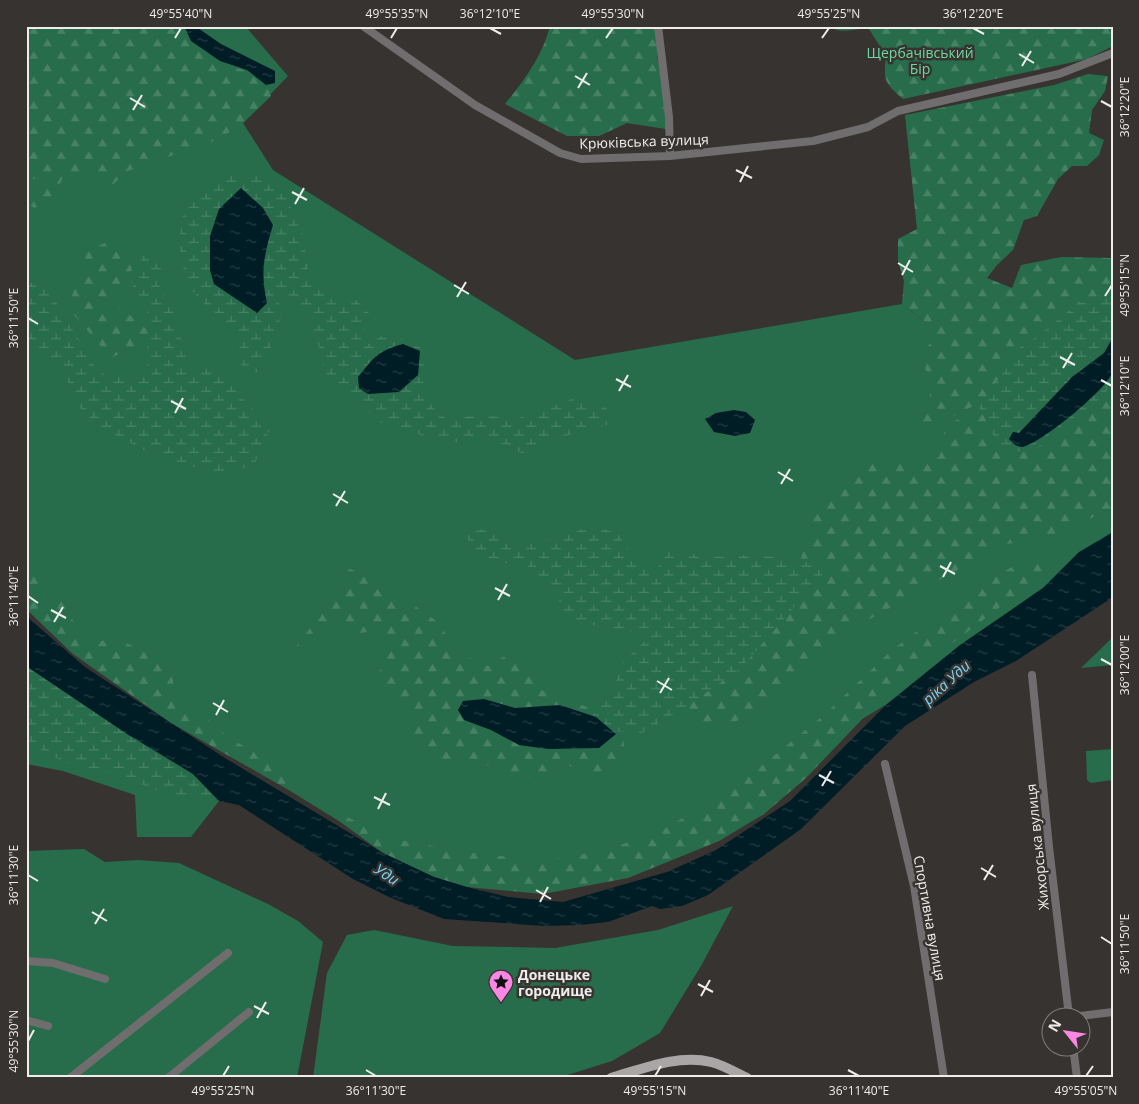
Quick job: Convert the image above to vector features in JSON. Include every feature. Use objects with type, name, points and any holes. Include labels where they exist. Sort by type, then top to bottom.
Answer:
[{"type":"main road","points":[[611,1078],[677,1060],[700,1060],[719,1064],[747,1078]]},
{"type":"street","name":"Крюківська вулиця","points":[[364,26],[475,105],[560,153],[580,159],[670,156],[813,141],[868,126],[898,111],[1059,74],[1113,54]]},
{"type":"street","points":[[658,26],[669,117],[670,156]]},
{"type":"street","name":"Жихорська вулиця","points":[[1032,676],[1049,847],[1068,1006]]},
{"type":"street","name":"Спортивна вулиця","points":[[886,764],[914,886],[944,1078]]},
{"type":"street","points":[[70,1078],[228,952]]},
{"type":"street","points":[[26,961],[54,963],[105,979]]},
{"type":"street","points":[[168,1078],[249,1012]]},
{"type":"street","points":[[1092,1015],[1113,1012]]},
{"type":"street","points":[[26,1020],[48,1026]]},
{"type":"street","points":[[1074,1056],[1077,1078]]},
{"type":"green space","points":[[26,26],[245,26],[288,76],[243,123],[273,170],[575,360],[902,304],[925,322],[936,338],[1032,322],[1113,331],[1113,544],[1034,594],[887,704],[655,844],[521,869],[386,850],[287,789],[26,600]]},
{"type":"green space","points":[[26,26],[182,26],[190,42],[219,62],[246,71],[266,86],[271,96],[243,123],[219,139],[125,172],[108,190],[101,188],[104,177],[97,173],[64,174],[56,191],[35,208],[26,204],[26,183],[38,188],[40,181],[26,176]]},
{"type":"green space","points":[[550,26],[663,26],[657,56],[669,107],[666,129],[627,123],[599,136],[567,136],[505,104],[538,57]]},
{"type":"green space","name":"Щербачівський Бір","points":[[830,26],[1113,26],[1113,46],[1087,59],[903,99],[892,89],[887,81],[885,76],[886,56],[869,29],[844,31]]},
{"type":"green space","points":[[1088,74],[1108,76],[1105,91],[1092,110],[1089,133],[1104,140],[1099,155],[1087,166],[1072,166],[1058,179],[1037,216],[1024,220],[1013,250],[997,265],[987,278],[1012,288],[1021,265],[1062,257],[1113,258],[1113,324],[1042,341],[1023,340],[1017,364],[1002,377],[985,400],[932,427],[914,419],[922,411],[930,396],[930,382],[920,355],[935,338],[925,322],[902,304],[904,281],[898,261],[898,239],[917,229],[905,115],[1054,85]]},
{"type":"green space","points":[[255,172],[291,191],[289,204],[304,237],[309,281],[333,300],[354,298],[369,313],[363,335],[368,344],[389,332],[425,350],[424,389],[431,405],[448,420],[478,415],[516,419],[575,398],[604,404],[614,423],[554,439],[528,456],[485,436],[461,442],[443,442],[381,423],[324,375],[321,354],[309,314],[270,288],[283,310],[267,359],[256,373],[239,364],[240,349],[235,329],[201,301],[186,283],[180,248],[181,220],[194,197],[219,178]]},
{"type":"green space","points":[[120,235],[132,270],[116,296],[99,310],[107,316],[120,308],[152,331],[145,341],[111,358],[68,308],[87,252]]},
{"type":"green space","points":[[153,255],[168,269],[157,291],[169,298],[189,367],[218,366],[240,396],[271,427],[254,465],[226,473],[209,472],[146,451],[100,427],[80,408],[76,392],[47,353],[26,339],[26,281],[48,289],[95,367],[108,377],[152,374],[145,360],[152,321],[131,282],[143,256]]},
{"type":"green space","points":[[1113,281],[1113,384],[1077,420],[1061,433],[1044,443],[1028,450],[1013,451],[1000,444],[979,407],[1022,345],[1035,338],[1076,305],[1106,292]]},
{"type":"green space","points":[[1113,381],[1113,507],[1060,534],[1002,545],[845,633],[795,685],[730,725],[703,724],[703,709],[679,711],[741,668],[797,579],[802,554],[814,517],[867,464],[904,463],[939,457],[943,447],[944,431],[958,419],[984,408],[1049,443],[1093,406]]},
{"type":"green space","points":[[590,526],[618,533],[637,566],[656,570],[669,551],[715,557],[749,555],[785,558],[820,565],[823,574],[741,668],[684,708],[640,734],[613,731],[592,716],[612,694],[622,663],[657,629],[618,633],[567,617],[555,593],[526,564],[498,563],[471,556],[467,531],[487,529],[509,544],[555,540]]},
{"type":"green space","points":[[1044,557],[1048,566],[1036,580],[889,691],[806,778],[764,814],[719,841],[628,878],[543,894],[467,887],[434,877],[383,853],[317,805],[405,841],[473,853],[545,861],[601,851],[658,833],[742,782],[825,714],[892,650],[974,589],[1024,560]]},
{"type":"green space","points":[[349,569],[370,574],[435,620],[461,654],[488,666],[505,656],[527,663],[543,691],[595,710],[623,735],[625,754],[618,763],[610,768],[594,772],[558,762],[539,778],[505,775],[476,759],[438,761],[418,744],[404,705],[378,677],[386,652],[388,635],[377,629],[349,636],[334,624],[295,648],[337,593]]},
{"type":"green space","points":[[26,571],[44,579],[38,590],[48,600],[62,594],[75,600],[71,618],[90,641],[121,640],[171,666],[174,690],[228,737],[293,775],[287,789],[171,723],[73,654],[26,609]]},
{"type":"green space","points":[[1113,637],[1113,665],[1081,668]]},
{"type":"green space","points":[[26,664],[187,770],[219,801],[191,837],[137,837],[135,795],[63,771],[26,764]]},
{"type":"green space","points":[[26,666],[127,734],[193,774],[219,801],[163,793],[116,774],[64,762],[31,744],[26,738]]},
{"type":"green space","points":[[1113,749],[1113,780],[1091,783],[1087,780],[1086,751]]},
{"type":"green space","points":[[84,849],[105,862],[138,860],[179,863],[268,904],[298,921],[323,942],[297,1078],[26,1078],[26,851]]},
{"type":"green space","name":"Донецьке городище","points":[[733,906],[701,966],[660,1033],[612,1061],[558,1078],[313,1078],[327,973],[347,935],[374,930],[453,946],[555,948],[658,930]]},
{"type":"water","points":[[184,26],[195,26],[221,44],[275,71],[275,83],[266,85],[247,70],[220,61],[191,41]]},
{"type":"water","points":[[241,188],[263,208],[273,225],[267,245],[263,273],[267,303],[257,313],[214,284],[210,270],[210,236],[219,209]]},
{"type":"water","points":[[1113,337],[1113,371],[1109,379],[1099,390],[1072,415],[1043,437],[1022,447],[1013,443],[1009,439],[1013,432],[1019,433],[1072,377],[1104,353]]},
{"type":"water","points":[[403,344],[420,351],[418,375],[399,392],[368,394],[359,388],[358,377],[373,360],[382,352]]},
{"type":"water","points":[[734,410],[746,412],[755,420],[750,433],[735,436],[714,432],[705,419],[716,413]]},
{"type":"water","points":[[1113,532],[1113,597],[1016,661],[974,682],[905,726],[801,829],[708,895],[682,906],[660,909],[652,906],[608,922],[544,926],[444,919],[389,897],[353,879],[239,805],[219,801],[193,774],[127,734],[26,666],[26,616],[85,667],[225,758],[383,853],[434,877],[467,887],[508,897],[563,902],[667,872],[716,850],[790,801],[887,704],[960,645],[1043,588],[1079,552]]},
{"type":"water","points":[[484,699],[515,708],[560,705],[596,717],[616,734],[599,748],[548,749],[519,745],[491,730],[464,720],[458,710],[463,701]]},
{"type":"place","name":"Донецьке городище","points":[[501,1003]]},
{"type":"water label","name":"ріка Уди","points":[[946,682]]},
{"type":"water label","name":"Уди","points":[[387,874]]}]
